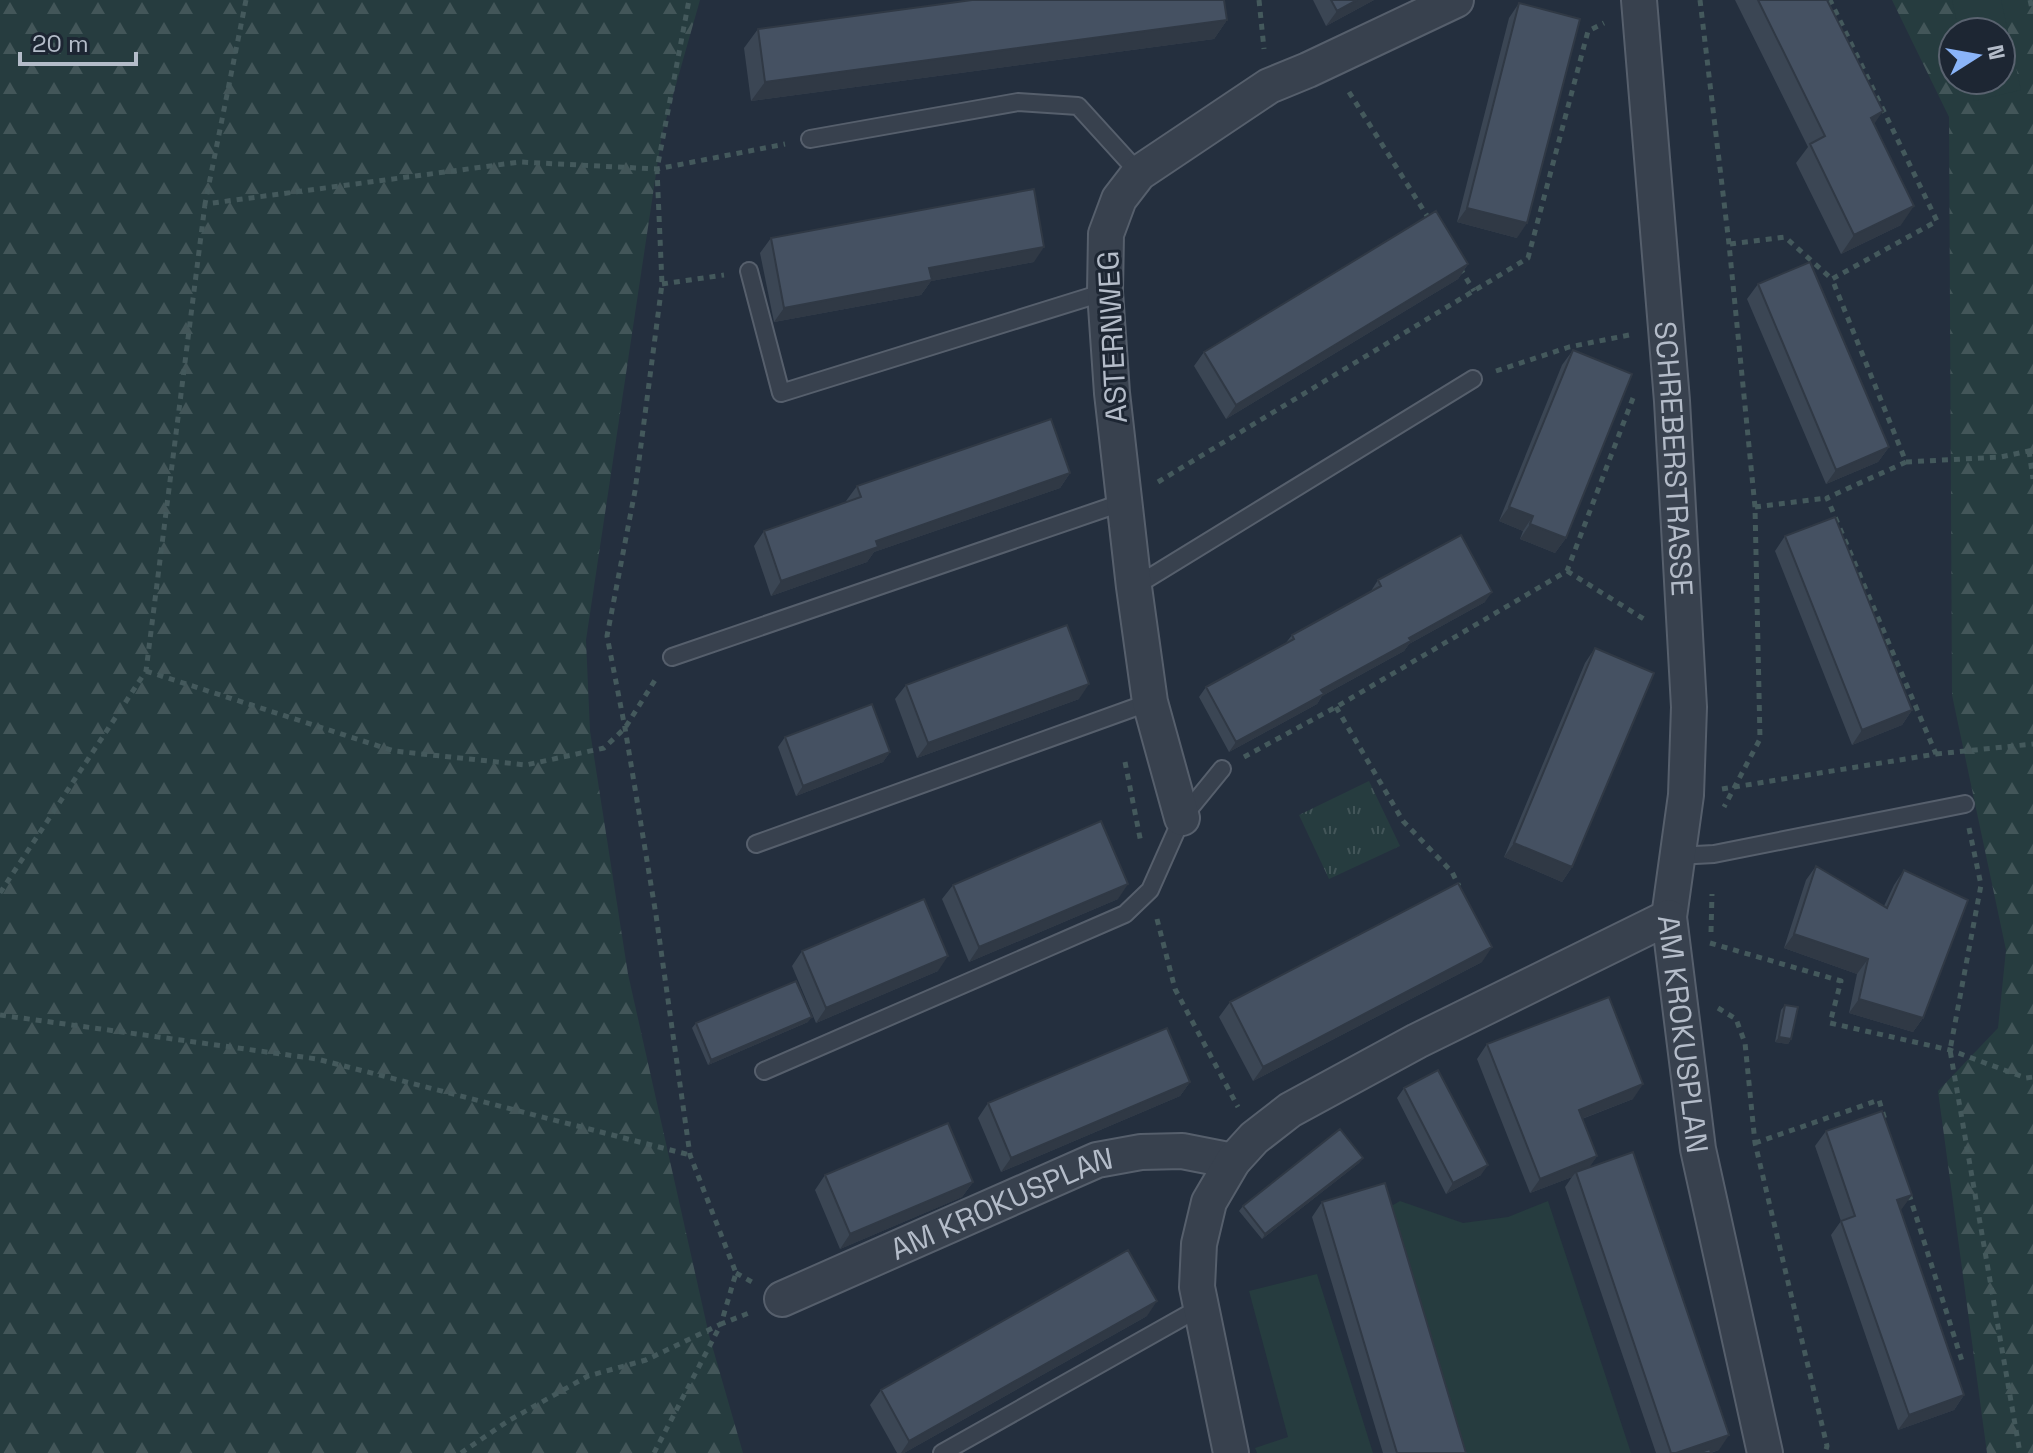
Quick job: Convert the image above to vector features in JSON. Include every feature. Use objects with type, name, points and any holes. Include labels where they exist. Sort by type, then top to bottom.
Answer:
[{"type":"street","name":"ASTERNWEG","points":[[1182,818],[1150,702],[1134,587],[1112,393],[1105,292],[1106,234],[1119,199],[1139,173],[1269,86],[1456,0]]},
{"type":"street","name":"SCHREBERSTRASSE","points":[[1639,0],[1670,381],[1689,707],[1686,795],[1669,917]]},
{"type":"street","name":"AM KROKUSPLAN","points":[[1231,1453],[1197,1287],[1199,1244],[1209,1202],[1233,1161],[1254,1138],[1290,1110],[1417,1041],[1669,917],[1698,1149],[1765,1453]]},
{"type":"street","name":"AM KROKUSPLAN","points":[[782,1299],[1097,1160],[1141,1152],[1182,1151],[1233,1161]]},
{"type":"lane","points":[[810,139],[1018,102],[1078,106],[1139,173]]},
{"type":"lane","points":[[749,271],[781,393],[1105,292]]},
{"type":"lane","points":[[1134,587],[1473,379]]},
{"type":"lane","points":[[672,657],[1124,502]]},
{"type":"lane","points":[[756,844],[1150,702]]},
{"type":"lane","points":[[764,1071],[1125,914],[1150,890],[1182,818],[1222,769]]},
{"type":"lane","points":[[1677,856],[1714,854],[1965,804]]},
{"type":"lane","points":[[942,1453],[1201,1307]]},
{"type":"path","points":[[0,893],[146,671],[205,204],[246,0]]},
{"type":"path","points":[[654,1453],[721,1324],[736,1273],[690,1155],[656,915],[607,636],[635,491],[662,284],[657,169],[689,0]]},
{"type":"path","points":[[1259,0],[1269,86]]},
{"type":"path","points":[[1700,0],[1729,244],[1755,507],[1760,739],[1715,824],[1710,958]]},
{"type":"path","points":[[1830,0],[1937,221],[1832,279]]},
{"type":"path","points":[[2030,0],[2033,13]]},
{"type":"path","points":[[1124,502],[1528,258],[1588,31],[1605,23],[1604,11]]},
{"type":"path","points":[[1328,60],[1434,226]]},
{"type":"path","points":[[205,204],[520,162],[657,169],[810,139]]},
{"type":"path","points":[[1729,244],[1785,237],[1832,279],[1906,462]]},
{"type":"path","points":[[1458,265],[1474,291]]},
{"type":"path","points":[[662,284],[749,271]]},
{"type":"path","points":[[1473,379],[1569,347],[1666,328]]},
{"type":"path","points":[[1222,769],[1336,707],[1567,571],[1638,385],[1670,381]]},
{"type":"path","points":[[1755,507],[1827,498],[1906,462],[2001,457],[2031,451],[2033,479]]},
{"type":"path","points":[[1827,498],[1936,754]]},
{"type":"path","points":[[1567,571],[1685,644]]},
{"type":"path","points":[[146,671],[394,751],[526,765],[604,748],[625,728],[672,657]]},
{"type":"path","points":[[1336,707],[1403,821],[1452,872],[1459,886]]},
{"type":"path","points":[[1686,795],[1936,754],[2033,744]]},
{"type":"path","points":[[1965,804],[1981,885],[1950,1050],[2020,1453]]},
{"type":"path","points":[[1710,943],[1841,981],[1830,1023],[1950,1050],[2026,1078],[2033,1077]]},
{"type":"path","points":[[1713,998],[1718,1008],[1736,1019],[1745,1043],[1755,1143],[1827,1446],[1825,1453]]},
{"type":"path","points":[[0,1015],[317,1059],[690,1155]]},
{"type":"path","points":[[1755,1143],[1879,1100],[1888,1129]]},
{"type":"path","points":[[1907,1187],[1962,1361]]},
{"type":"path","points":[[461,1453],[508,1421],[588,1376],[646,1360],[721,1324]]},
{"type":"green space","points":[[0,0],[700,0],[662,134],[586,640],[590,731],[628,974],[709,1335],[743,1453],[0,1453]]},
{"type":"green space","points":[[1892,0],[2033,0],[2033,1453],[1987,1453],[1938,1091],[1998,1028],[2006,950],[1952,695],[1949,117],[1939,96],[2017,96],[2017,16],[1937,16],[1937,92]]},
{"type":"green space","points":[[1952,0],[2001,0],[2005,16],[1956,16]]},
{"type":"green space","points":[[1973,96],[1995,96],[1974,101]]},
{"type":"green space","points":[[1369,781],[1400,846],[1329,879],[1299,815]]},
{"type":"green space","points":[[1400,1201],[1463,1223],[1508,1217],[1548,1201],[1631,1453],[1459,1453],[1386,1209]]},
{"type":"green space","points":[[1317,1274],[1373,1453],[1257,1453],[1255,1448],[1288,1437],[1249,1291]]},
{"type":"building","points":[[972,0],[1224,0],[1227,20],[765,82],[758,29]]},
{"type":"building","points":[[1331,0],[1357,0],[1337,11]]},
{"type":"building","points":[[1758,0],[1827,0],[1883,111],[1871,118],[1914,206],[1854,235],[1810,144],[1825,136]]},
{"type":"building","points":[[1519,3],[1580,19],[1527,223],[1467,208]]},
{"type":"building","points":[[1034,189],[1044,247],[929,268],[932,280],[784,308],[771,238]]},
{"type":"building","points":[[1436,211],[1468,264],[1236,405],[1204,352]]},
{"type":"building","points":[[1810,262],[1889,447],[1836,470],[1758,284]]},
{"type":"building","points":[[1573,350],[1632,374],[1566,538],[1530,524],[1533,516],[1509,507]]},
{"type":"building","points":[[1051,419],[1070,473],[876,541],[878,547],[781,581],[764,531],[861,497],[857,486]]},
{"type":"building","points":[[1835,517],[1912,710],[1862,730],[1785,536]]},
{"type":"building","points":[[1461,535],[1492,592],[1321,690],[1324,694],[1236,742],[1206,687],[1294,639],[1292,635],[1381,586],[1378,580]]},
{"type":"building","points":[[1067,625],[1089,684],[928,743],[906,685]]},
{"type":"building","points":[[1595,648],[1654,673],[1572,867],[1514,843]]},
{"type":"building","points":[[872,704],[890,752],[803,786],[785,737]]},
{"type":"building","points":[[1101,821],[1128,884],[979,947],[953,885]]},
{"type":"building","points":[[1816,866],[1887,908],[1904,870],[1968,900],[1923,1018],[1859,999],[1868,959],[1794,934]]},
{"type":"building","points":[[1458,883],[1492,947],[1263,1067],[1230,1002]]},
{"type":"building","points":[[924,899],[948,956],[826,1008],[802,951]]},
{"type":"building","points":[[796,981],[812,1017],[711,1060],[696,1023]]},
{"type":"building","points":[[1609,997],[1643,1084],[1579,1110],[1597,1156],[1540,1179],[1487,1044]]},
{"type":"building","points":[[1785,1005],[1798,1007],[1791,1039],[1779,1037]]},
{"type":"building","points":[[1167,1028],[1190,1082],[1011,1158],[988,1103]]},
{"type":"building","points":[[1438,1070],[1488,1165],[1453,1183],[1404,1088]]},
{"type":"building","points":[[1882,1111],[1912,1195],[1897,1200],[1964,1395],[1909,1415],[1841,1221],[1855,1216],[1826,1131]]},
{"type":"building","points":[[948,1123],[973,1182],[850,1234],[825,1175]]},
{"type":"building","points":[[1340,1129],[1363,1158],[1265,1234],[1243,1206]]},
{"type":"building","points":[[1633,1152],[1729,1435],[1676,1453],[1671,1453],[1576,1172]]},
{"type":"building","points":[[1385,1183],[1466,1453],[1397,1453],[1322,1202]]},
{"type":"building","points":[[1128,1250],[1157,1301],[909,1441],[881,1390]]}]
